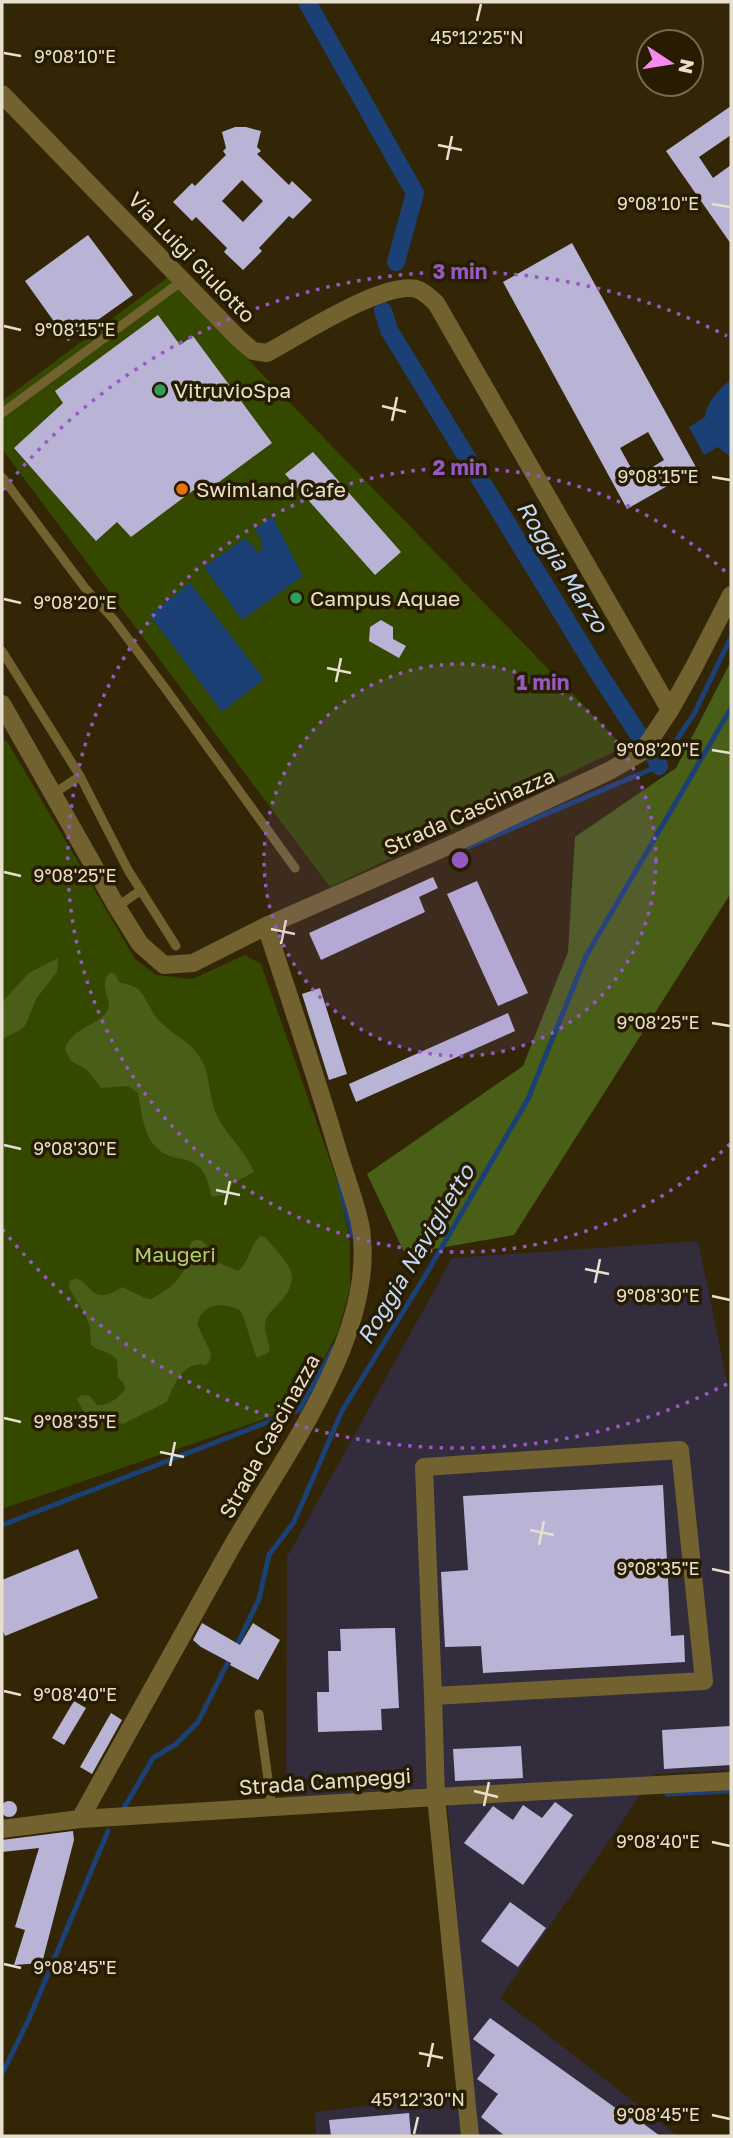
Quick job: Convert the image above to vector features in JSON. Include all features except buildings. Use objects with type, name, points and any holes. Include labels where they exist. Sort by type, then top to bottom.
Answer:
[{"type":"street","name":"Via Luigi Giulotto","points":[[2,94],[253,351],[267,353],[374,295],[400,289],[419,289],[436,303],[670,710]]},
{"type":"street","name":"Strada Cascinazza","points":[[3,711],[140,944],[164,965],[193,963],[266,926],[457,842],[609,771],[642,752],[670,710],[731,595]]},
{"type":"street","name":"Strada Cascinazza","points":[[80,1819],[229,1552],[322,1393],[355,1314],[362,1271],[361,1228],[266,926]]},
{"type":"street","points":[[433,1696],[704,1681],[680,1450],[424,1467],[436,1797],[731,1781]]},
{"type":"street","name":"Strada Campeggi","points":[[2,1829],[80,1819],[436,1797],[470,2136]]},
{"type":"lane","points":[[2,413],[182,281]]},
{"type":"lane","points":[[2,477],[85,588],[114,620],[165,688],[295,868]]},
{"type":"lane","points":[[2,651],[80,776],[128,870],[176,946]]},
{"type":"lane","points":[[52,794],[80,776]]},
{"type":"lane","points":[[117,907],[141,890]]},
{"type":"lane","points":[[259,1714],[272,1808]]},
{"type":"shaded area","points":[[698,1241],[731,1401],[731,1770],[655,1774],[500,1998],[678,2136],[316,2136],[315,2112],[473,2093],[446,1787],[286,1797],[287,1557],[452,1258]]},
{"type":"green space","name":"Campus Aquae","points":[[168,277],[624,747],[330,887],[2,449],[2,401]]},
{"type":"green space","points":[[731,661],[731,893],[514,1235],[405,1254],[367,1174],[523,1066],[568,952],[575,837],[676,768]]},
{"type":"green space","name":"Maugeri","points":[[2,738],[8,743],[135,959],[156,975],[192,979],[245,955],[261,964],[339,1186],[350,1243],[350,1288],[338,1332],[297,1408],[2,1509]]},
{"type":"green space","points":[[58,958],[57,972],[36,999],[26,1024],[22,1029],[2,1039],[2,1002],[29,973]]},
{"type":"green space","points":[[111,972],[119,982],[139,990],[156,1017],[192,1047],[202,1061],[217,1115],[254,1172],[232,1184],[224,1195],[212,1197],[202,1170],[190,1161],[163,1153],[150,1140],[138,1093],[128,1086],[101,1088],[87,1070],[71,1061],[65,1050],[72,1037],[106,1013],[109,1004],[105,983]]},
{"type":"green space","points":[[260,1236],[266,1238],[287,1263],[292,1279],[285,1296],[266,1320],[269,1352],[257,1358],[240,1310],[220,1305],[208,1308],[197,1324],[211,1353],[210,1360],[206,1365],[198,1364],[186,1370],[177,1381],[167,1402],[123,1424],[85,1414],[77,1399],[81,1395],[90,1396],[97,1405],[101,1405],[113,1401],[125,1389],[118,1378],[117,1360],[91,1345],[90,1327],[69,1288],[70,1281],[80,1280],[99,1295],[122,1287],[151,1299],[181,1276],[191,1242],[200,1240],[215,1261],[238,1271]]},
{"type":"water","points":[[731,379],[731,457],[718,447],[704,455],[689,427],[705,417],[711,401]]},
{"type":"water","points":[[272,516],[303,576],[242,620],[204,567],[245,538],[259,553],[262,550],[261,539],[255,530]]},
{"type":"water","points":[[190,583],[264,679],[222,712],[150,615]]},
{"type":"waterway","name":"Roggia Marzo","points":[[307,2],[415,193],[396,262]]},
{"type":"waterway","name":"Roggia Marzo","points":[[383,311],[389,330],[640,737]]},
{"type":"waterway","points":[[468,847],[659,766],[694,714],[731,637]]},
{"type":"waterway","name":"Roggia Naviglietto","points":[[235,1649],[259,1599],[269,1555],[294,1522],[342,1411],[425,1276],[528,1099],[586,956],[731,708]]},
{"type":"waterway","name":"Roggia Marzo","points":[[653,753],[659,766]]},
{"type":"waterway","points":[[339,1182],[353,1236]]},
{"type":"waterway","points":[[2,1525],[299,1410],[334,1347]]},
{"type":"waterway","name":"Roggia Naviglietto","points":[[124,1808],[153,1758],[176,1744],[198,1722],[230,1658]]},
{"type":"waterway","points":[[667,1794],[731,1791]]},
{"type":"waterway","name":"Roggia Naviglietto","points":[[2,2074],[29,2019],[108,1831]]},
{"type":"place","name":"VitruvioSpa","points":[[160,390]]},
{"type":"place","name":"Swimland Cafe","points":[[182,489]]},
{"type":"place","name":"Campus Aquae","points":[[296,598]]}]
